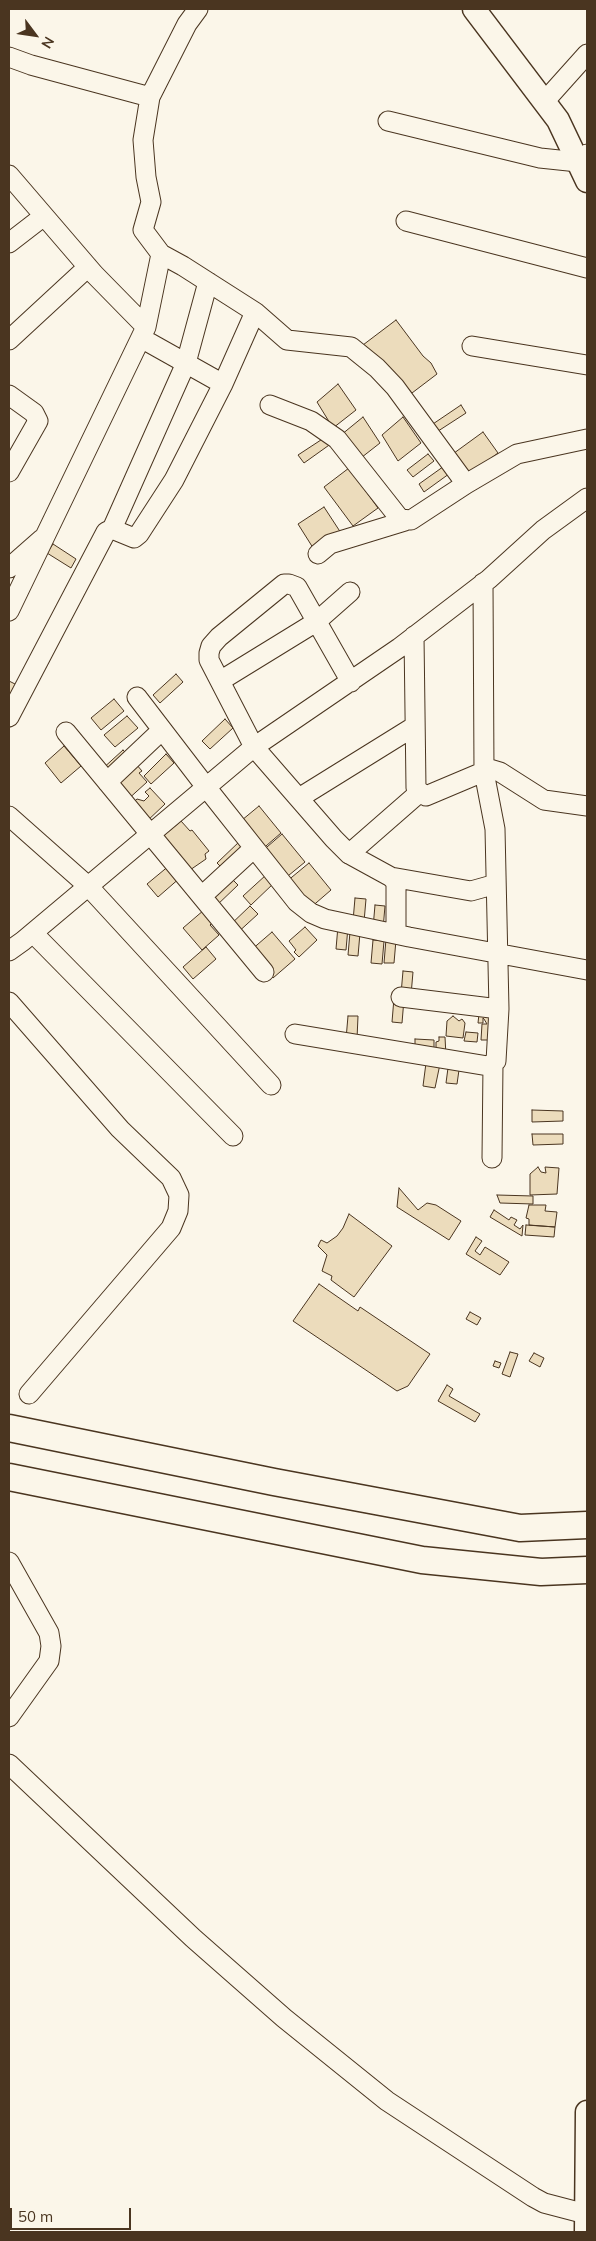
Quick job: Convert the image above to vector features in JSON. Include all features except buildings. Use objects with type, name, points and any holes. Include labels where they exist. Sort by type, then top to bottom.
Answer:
[{"type":"highway","points":[[9,1428],[274,1482],[520,1528],[587,1526]]},
{"type":"highway","points":[[9,1477],[422,1560],[541,1572],[587,1570]]},
{"type":"main road","points":[[474,9],[558,120],[584,166]]},
{"type":"main road","points":[[586,2223],[587,2112]]},
{"type":"street","points":[[198,9],[187,24],[150,97],[143,140],[146,177],[151,202],[143,230],[161,254],[254,312],[287,340],[351,347],[377,368],[395,387],[466,484]]},
{"type":"street","points":[[544,102],[587,54]]},
{"type":"street","points":[[9,57],[47,70],[150,97]]},
{"type":"street","points":[[388,121],[523,155],[584,166]]},
{"type":"street","points":[[9,175],[144,333],[186,363],[223,384]]},
{"type":"street","points":[[9,243],[44,216]]},
{"type":"street","points":[[406,221],[587,268]]},
{"type":"street","points":[[9,611],[144,333],[161,254]]},
{"type":"street","points":[[9,340],[88,267]]},
{"type":"street","points":[[9,716],[106,532],[112,529],[186,363],[208,282]]},
{"type":"street","points":[[112,529],[134,538],[145,526],[174,480],[223,384],[254,312]]},
{"type":"street","points":[[472,346],[587,365]]},
{"type":"street","points":[[9,395],[34,413],[38,421],[9,472]]},
{"type":"street","points":[[270,405],[311,421],[337,439],[396,516],[405,520]]},
{"type":"street","points":[[318,554],[330,544],[405,520],[411,520],[510,457],[587,439]]},
{"type":"street","points":[[9,951],[33,933],[254,747],[399,648],[483,583],[543,530],[587,498]]},
{"type":"street","points":[[9,568],[45,537]]},
{"type":"street","points":[[483,583],[484,772],[495,829],[499,1010],[497,1057],[493,1064],[492,1158]]},
{"type":"street","points":[[351,682],[297,587],[284,584],[211,646],[209,660],[254,747],[349,854],[391,877],[396,882],[398,888],[396,934]]},
{"type":"street","points":[[220,681],[316,622],[350,592]]},
{"type":"street","points":[[414,636],[416,788],[420,792],[426,796],[490,769],[500,772],[544,800],[587,806]]},
{"type":"street","points":[[138,697],[297,902],[311,913],[325,919],[396,934],[587,970]]},
{"type":"street","points":[[299,798],[415,726]]},
{"type":"street","points":[[107,782],[162,730]]},
{"type":"street","points":[[66,732],[264,972]]},
{"type":"street","points":[[349,854],[420,792]]},
{"type":"street","points":[[9,816],[88,886],[271,1085]]},
{"type":"street","points":[[202,896],[254,848]]},
{"type":"street","points":[[391,877],[471,891],[496,884]]},
{"type":"street","points":[[33,933],[233,1136]]},
{"type":"street","points":[[401,997],[499,1010]]},
{"type":"street","points":[[9,1002],[120,1129],[171,1178],[179,1195],[178,1211],[171,1228],[29,1394]]},
{"type":"street","points":[[295,1034],[488,1066],[493,1064]]},
{"type":"street","points":[[9,1562],[48,1633],[51,1646],[49,1661],[9,1717]]},
{"type":"street","points":[[9,1764],[193,1938],[284,2018],[387,2101],[544,2203],[564,2208],[586,2223]]}]
